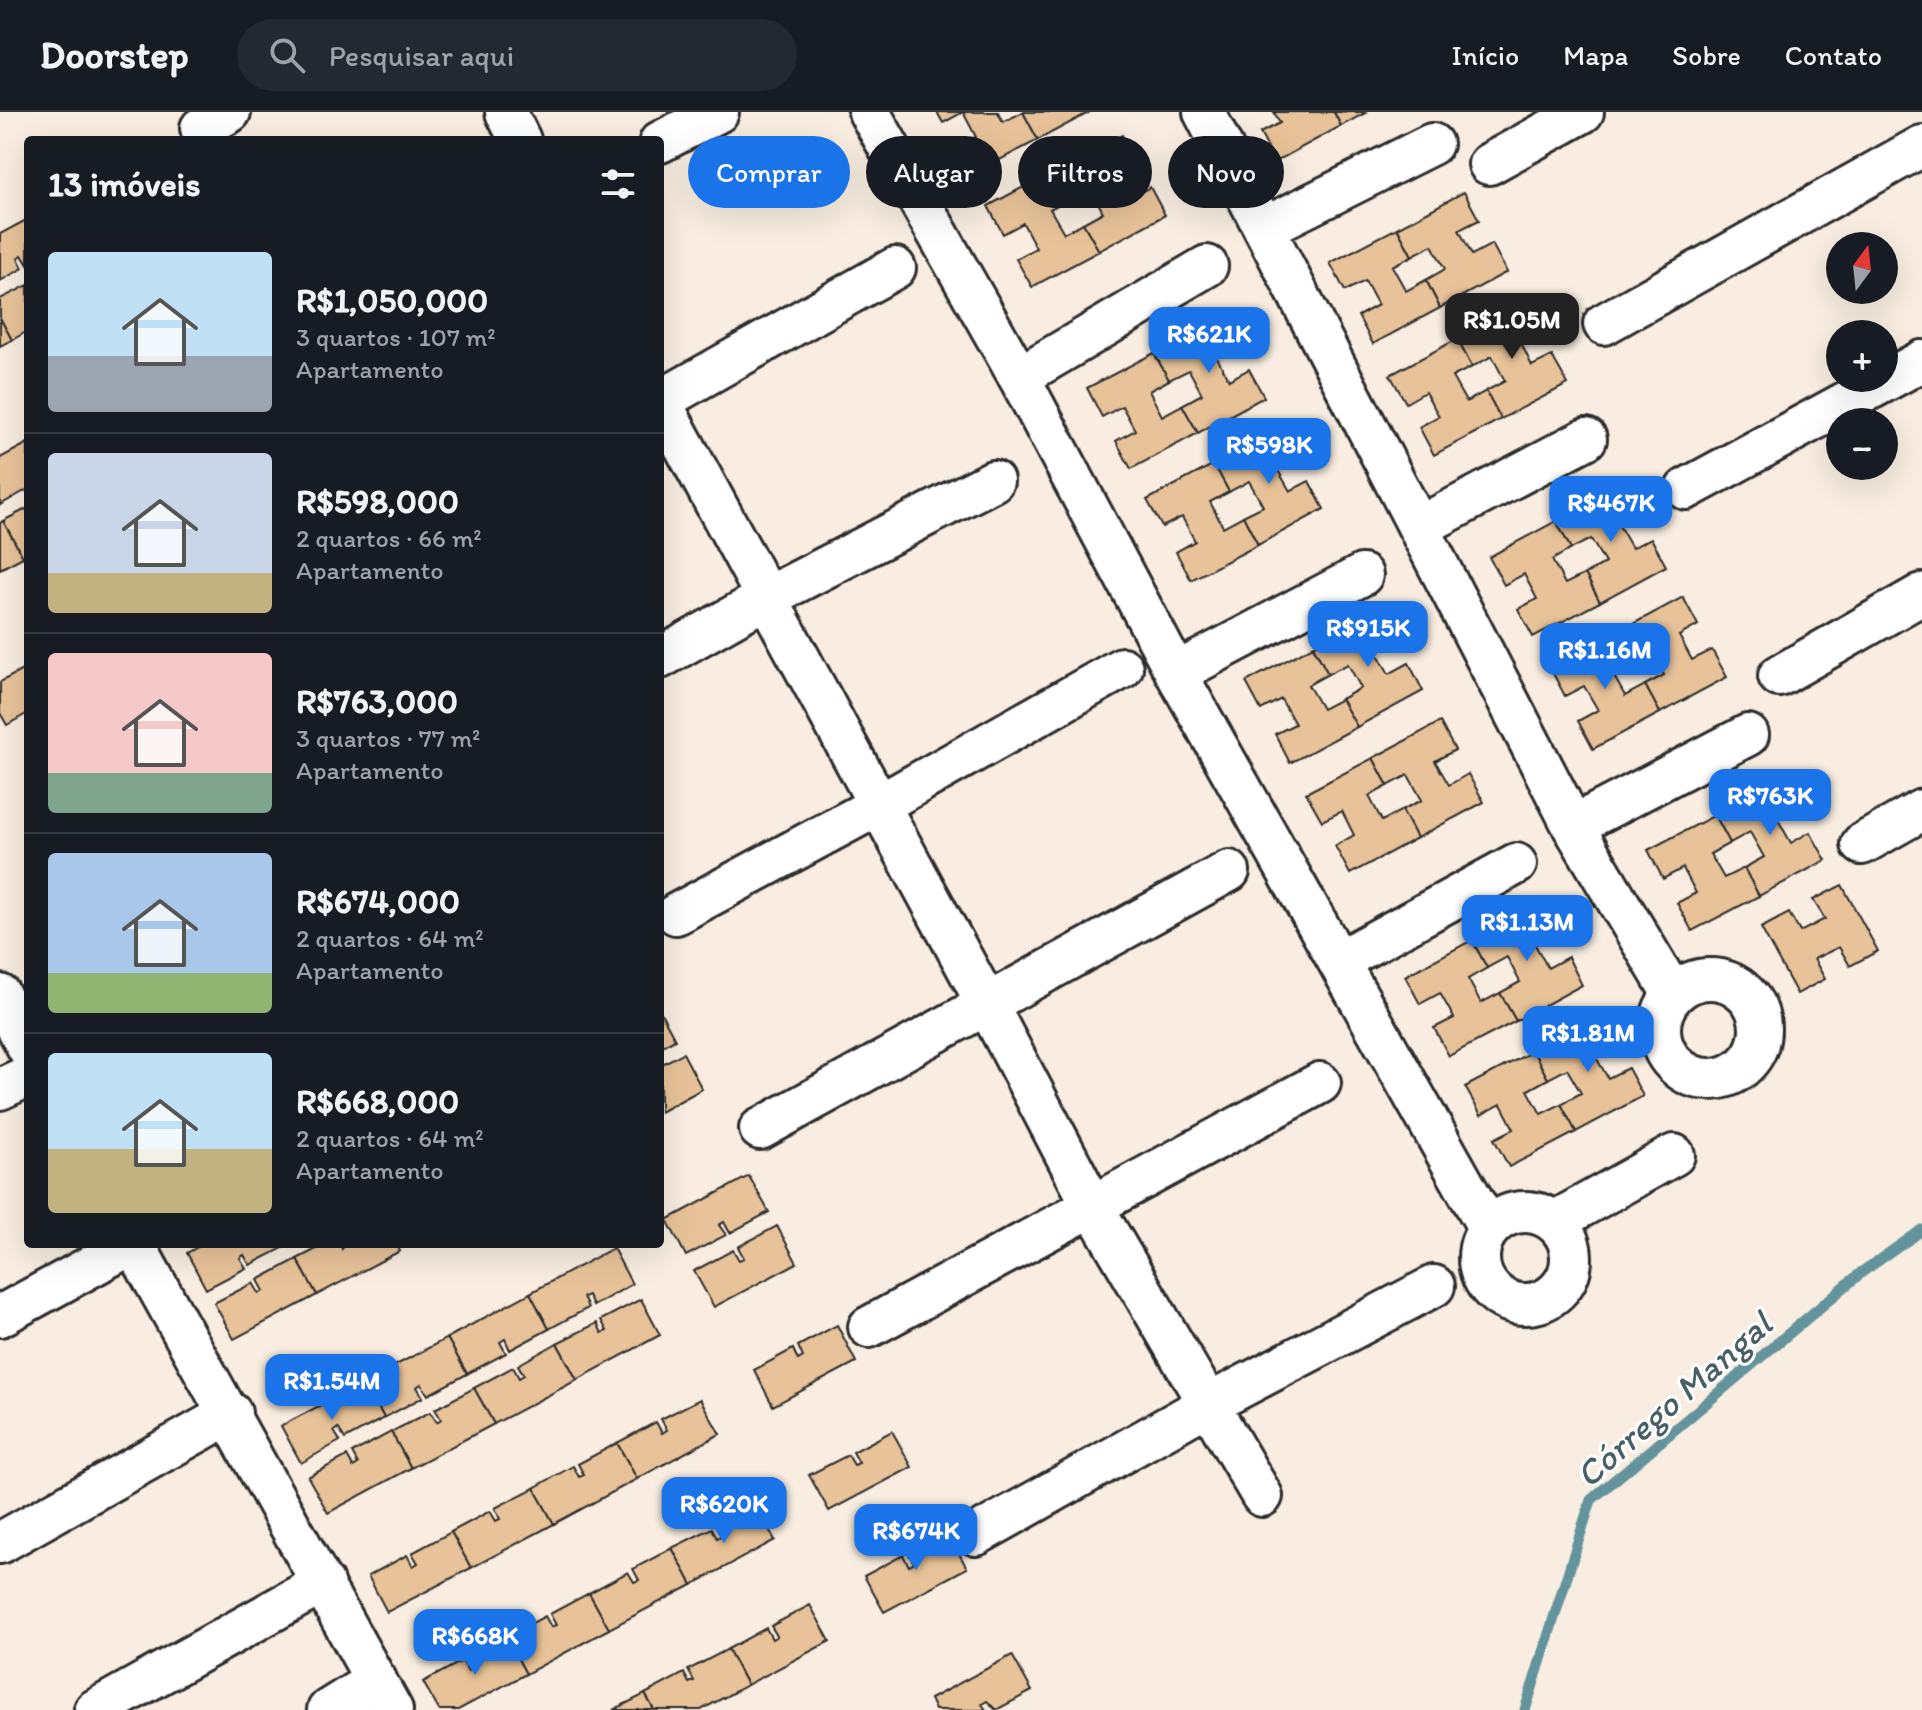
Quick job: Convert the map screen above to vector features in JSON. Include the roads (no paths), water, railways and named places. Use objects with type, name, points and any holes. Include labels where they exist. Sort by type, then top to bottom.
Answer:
[{"type":"street","points":[[506,112],[518,136]]},
{"type":"street","points":[[664,140],[718,112]]},
{"type":"street","points":[[869,112],[1019,377],[1176,673],[1489,1229]]},
{"type":"street","points":[[1204,112],[1573,826],[1673,994]]},
{"type":"street","points":[[1489,164],[1583,112]]},
{"type":"street","points":[[1264,228],[1432,144]]},
{"type":"street","points":[[1604,324],[1922,146]]},
{"type":"street","points":[[1019,377],[1207,266]]},
{"type":"street","points":[[664,399],[895,268]]},
{"type":"street","points":[[1686,489],[1922,361]]},
{"type":"street","points":[[664,408],[988,1006],[1092,1205],[1262,1496]]},
{"type":"street","points":[[1419,527],[1586,439]]},
{"type":"street","points":[[664,656],[766,598],[993,481]]},
{"type":"street","points":[[1176,673],[1362,575]]},
{"type":"street","points":[[1779,676],[1922,594]]},
{"type":"street","points":[[676,914],[879,805],[1122,668]]},
{"type":"street","points":[[1573,826],[1748,735]]},
{"type":"street","points":[[1862,844],[1922,810]]},
{"type":"street","points":[[1339,961],[1516,864]]},
{"type":"street","points":[[760,1129],[1229,871]]},
{"type":"street","points":[[0,995],[24,1040]]},
{"type":"street","points":[[0,1089],[24,1078]]},
{"type":"street","points":[[869,1327],[1320,1083]]},
{"type":"street","points":[[1554,1222],[1674,1155]]},
{"type":"street","points":[[1527,1212],[1554,1222],[1570,1246],[1571,1260],[1561,1287],[1536,1302],[1520,1303],[1491,1289],[1478,1260],[1489,1229],[1499,1219],[1527,1212]]},
{"type":"street","points":[[0,1316],[126,1248]]},
{"type":"street","points":[[135,1248],[231,1413],[384,1695],[328,1710]]},
{"type":"street","points":[[976,1535],[1207,1405],[1434,1286]]},
{"type":"street","points":[[0,1543],[231,1413]]},
{"type":"street","points":[[95,1710],[323,1583]]},
{"type":"waterway","name":"Córrego Mangal","points":[[1525,1710],[1591,1500],[1862,1272],[1922,1230]]}]
